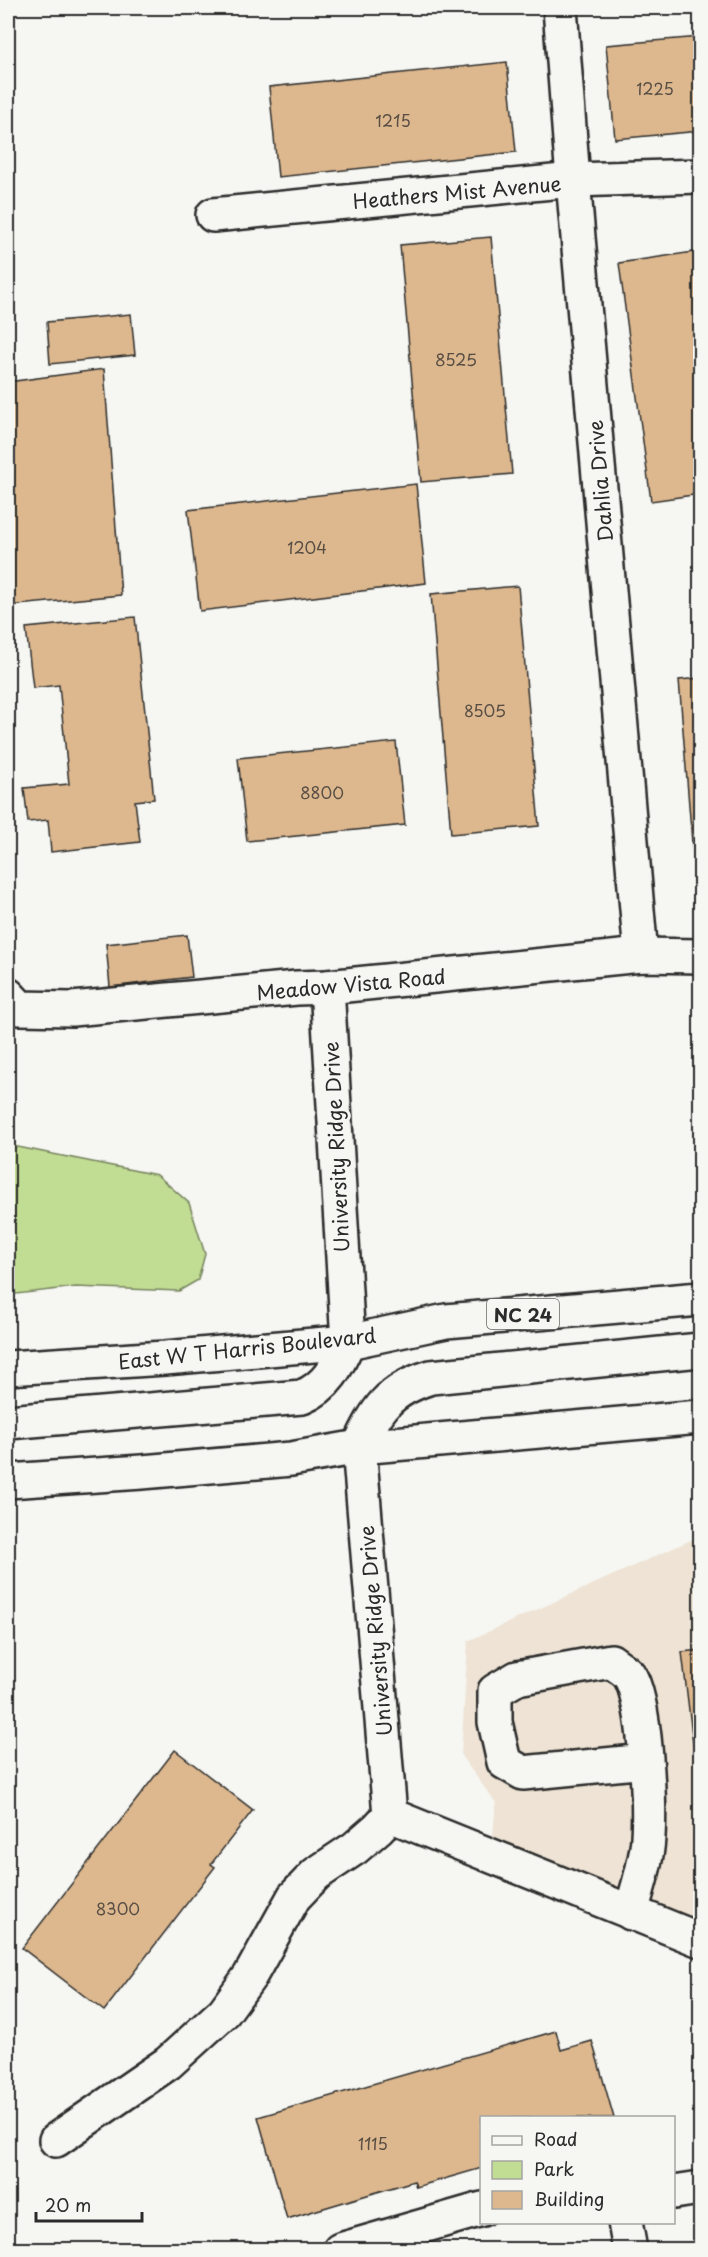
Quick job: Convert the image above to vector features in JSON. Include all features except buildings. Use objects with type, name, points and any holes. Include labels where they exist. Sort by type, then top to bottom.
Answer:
[{"type":"street","name":"Dahlia Drive","points":[[560,8],[641,955]]},
{"type":"street","name":"Heathers Mist Avenue","points":[[213,215],[573,180],[700,176]]},
{"type":"street","name":"Meadow Vista Road","points":[[8,995],[20,1008],[72,1009],[327,987],[641,955],[700,956]]},
{"type":"street","name":"University Ridge Drive","points":[[327,987],[348,1342]]},
{"type":"street","name":"East W T Harris Boulevard","points":[[8,1368],[165,1358],[348,1342],[446,1321],[700,1299]]},
{"type":"street","points":[[8,1422],[302,1397],[320,1388],[328,1379],[338,1365],[348,1342]]},
{"type":"street","points":[[359,1447],[374,1416],[385,1402],[400,1390],[431,1377],[700,1350]]},
{"type":"street","points":[[8,1481],[291,1459],[359,1447],[700,1417]]},
{"type":"street","name":"University Ridge Drive","points":[[359,1447],[390,1815]]},
{"type":"street","points":[[631,1913],[648,1840],[648,1784],[646,1761],[637,1692],[628,1674],[611,1661],[517,1678],[495,1691],[495,1722],[504,1761],[523,1773],[646,1761]]},
{"type":"street","points":[[56,2140],[168,2062],[224,2012],[250,1976],[294,1897],[316,1874],[355,1848],[390,1815],[700,1940]]},
{"type":"street","points":[[675,2192],[700,2188]]},
{"type":"street","points":[[340,2250],[480,2210]]},
{"type":"street","points":[[625,2224],[630,2250]]},
{"type":"shaded area","points":[[700,1536],[700,1935],[493,1836],[496,1803],[461,1756],[468,1641]]},
{"type":"green space","points":[[8,1145],[157,1175],[189,1203],[205,1254],[198,1280],[179,1291],[76,1287],[8,1295]]}]
